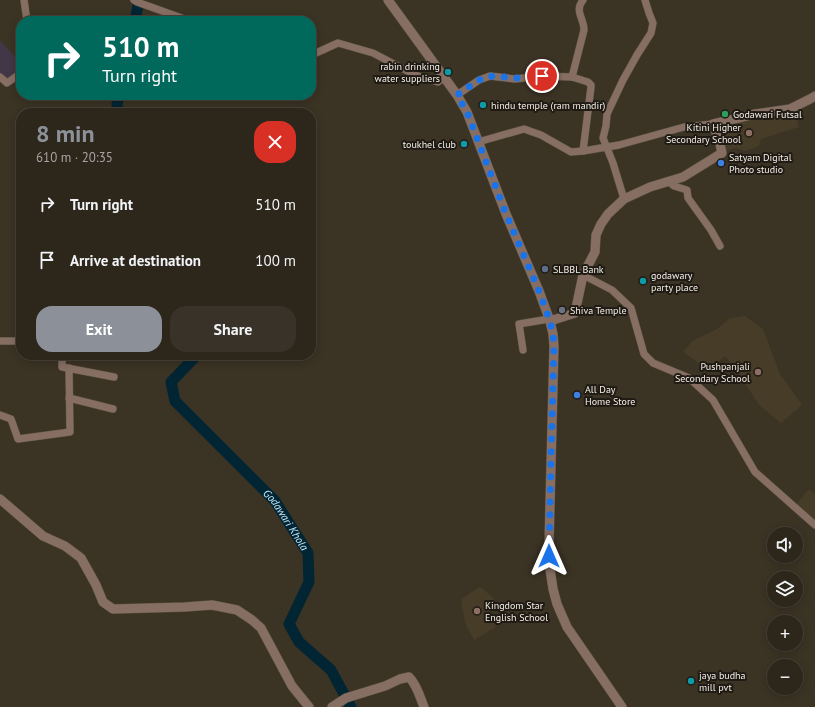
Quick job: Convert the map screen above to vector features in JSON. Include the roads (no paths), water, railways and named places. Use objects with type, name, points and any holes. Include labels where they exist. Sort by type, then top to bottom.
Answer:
[{"type":"street","points":[[24,0],[26,16]]},
{"type":"street","points":[[134,0],[137,2],[148,3],[178,16]]},
{"type":"street","points":[[388,0],[457,95],[467,112],[506,214],[539,291],[549,320],[553,334],[554,346],[549,544],[550,569],[553,589],[557,604],[568,626],[622,707]]},
{"type":"street","points":[[572,77],[584,30],[579,11],[580,4],[584,0]]},
{"type":"street","points":[[624,199],[603,138],[607,114],[623,80],[651,33],[653,23],[645,0]]},
{"type":"street","points":[[316,52],[338,43],[373,53],[415,75],[438,82],[444,77]]},
{"type":"street","points":[[457,95],[479,80],[490,76],[516,78],[542,76],[572,77],[588,82],[591,85],[583,151]]},
{"type":"street","points":[[0,77],[6,83],[16,77]]},
{"type":"street","points":[[478,142],[524,129],[541,135],[571,152],[583,151],[624,143],[684,127],[713,124],[755,114],[790,109],[815,96]]},
{"type":"street","points":[[523,350],[519,324],[549,320],[575,313],[583,275],[595,252],[596,234],[608,214],[624,199],[650,187],[683,177],[722,153],[713,124]]},
{"type":"street","points":[[668,181],[674,186],[687,190],[688,198],[711,230],[720,246]]},
{"type":"street","points":[[583,275],[612,290],[631,308],[644,354],[653,363],[689,378],[713,400],[755,472],[815,525]]},
{"type":"street","points":[[0,342],[16,341]]},
{"type":"street","points":[[62,360],[62,367],[114,378]]},
{"type":"street","points":[[0,415],[11,420],[18,439],[70,432],[69,368]]},
{"type":"street","points":[[69,398],[113,409]]},
{"type":"street","points":[[0,499],[43,536],[65,546],[81,558],[104,602],[113,609],[212,605],[237,610],[252,620],[261,628],[292,686],[309,707]]},
{"type":"street","points":[[332,707],[346,698],[409,677],[418,692],[424,707]]},
{"type":"waterway","name":"Godawari Khola","points":[[136,16],[139,0]]},
{"type":"waterway","name":"Godawari Khola","points":[[117,108],[118,100]]},
{"type":"waterway","name":"Godawari Khola","points":[[192,360],[171,382],[175,401],[275,501],[308,553],[309,582],[289,624],[299,642],[331,670],[351,707]]},
{"type":"place","name":"rabin drinking water suppliers","points":[[448,72]]},
{"type":"place","name":"hindu temple (ram mandir)","points":[[483,105]]},
{"type":"place","name":"Godawari Futsal","points":[[725,114]]},
{"type":"place","name":"Kitini Higher Secondary School","points":[[749,133]]},
{"type":"place","name":"toukhel club","points":[[464,144]]},
{"type":"place","name":"Satyam Digital Photo studio","points":[[721,163]]},
{"type":"place","name":"SLBBL Bank","points":[[545,269]]},
{"type":"place","name":"godawary party place","points":[[643,281]]},
{"type":"place","name":"Shiva Temple","points":[[562,310]]},
{"type":"place","name":"Pushpanjali Secondary School","points":[[758,372]]},
{"type":"place","name":"All Day Home Store","points":[[577,395]]},
{"type":"place","name":"Kingdom Star English School","points":[[477,611]]},
{"type":"place","name":"jaya budha mill pvt","points":[[691,681]]}]
